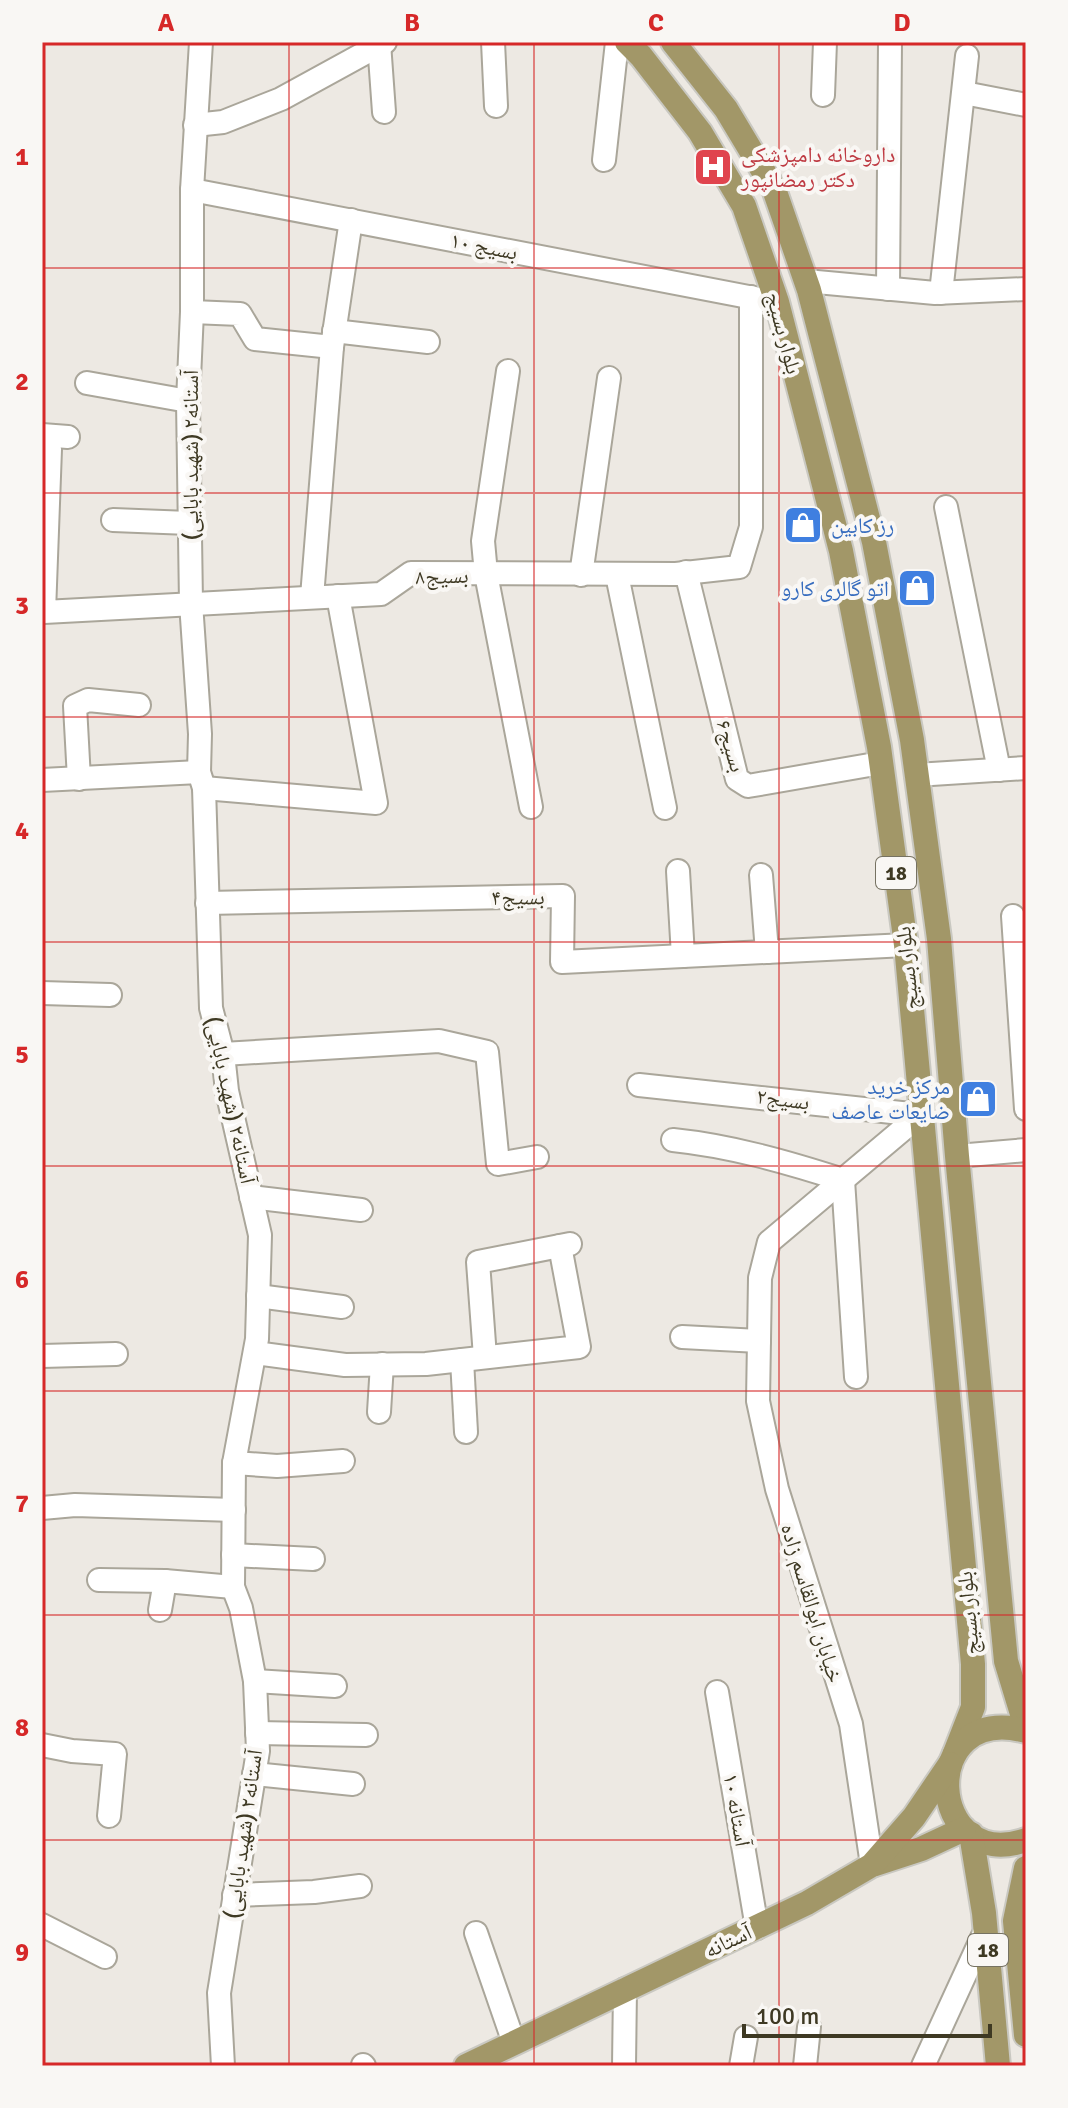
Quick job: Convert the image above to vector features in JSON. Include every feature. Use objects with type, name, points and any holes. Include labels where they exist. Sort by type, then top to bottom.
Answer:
[{"type":"main road","name":"بلوار بسیج","points":[[627,42],[666,87],[716,155],[744,206],[777,302],[841,551],[881,763],[906,945],[973,1664],[973,1707],[952,1758]]},
{"type":"main road","name":"بلوار بسیج","points":[[673,42],[726,109],[774,189],[806,281],[874,542],[916,775],[939,939],[1006,1661],[1021,1695],[1026,1729]]},
{"type":"main road","name":"18","points":[[998,2066],[985,1921],[968,1832],[950,1810],[945,1787],[952,1758],[966,1741],[995,1727],[1026,1729]]},
{"type":"main road","name":"آستانه","points":[[466,2066],[757,1928],[872,1865],[914,1817],[952,1758]]},
{"type":"main road","points":[[872,1865],[968,1832],[985,1841],[1000,1844],[1026,1840]]},
{"type":"main road","name":"18","points":[[1026,1868],[1015,1921],[1026,2035]]},
{"type":"main road","points":[[985,1921],[991,1894],[1001,1890],[1010,1895],[1016,1909]]},
{"type":"street","name":"آستانه۲ (شهید بابایی)","points":[[201,42],[192,190],[189,523],[211,1008],[260,1235],[255,1353],[234,1463],[233,1555],[233,1587],[241,1608],[255,1681],[258,1751],[219,1993],[223,2066]]},
{"type":"street","points":[[493,42],[496,106]]},
{"type":"street","points":[[604,160],[617,42]]},
{"type":"street","points":[[823,95],[825,42]]},
{"type":"street","points":[[888,289],[890,42]]},
{"type":"street","points":[[195,125],[223,122],[281,99],[382,43],[384,112]]},
{"type":"street","points":[[941,293],[967,56]]},
{"type":"street","points":[[964,93],[1026,105]]},
{"type":"street","name":"بسیج ۱۰","points":[[192,190],[777,302]]},
{"type":"street","points":[[312,597],[333,339],[351,220]]},
{"type":"street","points":[[806,281],[941,293],[1026,289]]},
{"type":"street","name":"بسیج۸","points":[[53,440],[44,612],[381,594],[411,573],[617,575],[739,567],[751,527],[751,297]]},
{"type":"street","points":[[192,312],[240,314],[255,339],[428,342]]},
{"type":"street","points":[[508,371],[483,541],[486,574],[531,807]]},
{"type":"street","points":[[581,575],[609,378]]},
{"type":"street","points":[[87,383],[188,401]]},
{"type":"street","points":[[946,507],[999,770]]},
{"type":"street","points":[[113,520],[189,523]]},
{"type":"street","name":"بسیج۶","points":[[686,572],[737,779],[748,786],[881,763]]},
{"type":"street","points":[[617,575],[665,808]]},
{"type":"street","points":[[42,780],[202,780],[376,803],[338,596]]},
{"type":"street","points":[[79,779],[75,706],[88,700],[139,705]]},
{"type":"street","points":[[916,775],[1026,768]]},
{"type":"street","points":[[678,871],[683,956]]},
{"type":"street","points":[[761,875],[767,952]]},
{"type":"street","name":"بسیج۴","points":[[207,903],[563,896],[562,962],[906,945]]},
{"type":"street","points":[[1013,916],[1026,1109]]},
{"type":"street","points":[[42,993],[110,995]]},
{"type":"street","points":[[223,1054],[439,1041],[487,1052],[498,1164],[537,1157]]},
{"type":"street","name":"بسیج۲","points":[[639,1085],[920,1115]]},
{"type":"street","points":[[843,1180],[920,1115]]},
{"type":"street","points":[[673,1140],[712,1144],[780,1160],[843,1180]]},
{"type":"street","points":[[957,1156],[1026,1150]]},
{"type":"street","points":[[843,1180],[856,1377]]},
{"type":"street","name":"خیابان ابوالقاسم زاده","points":[[843,1180],[769,1242],[760,1278],[758,1401],[777,1489],[851,1724],[872,1865]]},
{"type":"street","points":[[251,1197],[361,1210]]},
{"type":"street","points":[[255,1353],[345,1365],[462,1360],[579,1347],[565,1245],[478,1262],[485,1357]]},
{"type":"street","points":[[258,1296],[342,1307]]},
{"type":"street","points":[[682,1337],[759,1341]]},
{"type":"street","points":[[42,1356],[116,1354]]},
{"type":"street","points":[[462,1360],[466,1432]]},
{"type":"street","points":[[379,1412],[382,1364]]},
{"type":"street","points":[[234,1463],[277,1466],[343,1461]]},
{"type":"street","points":[[42,1508],[75,1505],[234,1510]]},
{"type":"street","points":[[233,1555],[313,1559]]},
{"type":"street","points":[[99,1580],[165,1581],[233,1587]]},
{"type":"street","points":[[160,1610],[165,1581]]},
{"type":"street","points":[[255,1681],[335,1686]]},
{"type":"street","name":"آستانه ۱۰","points":[[717,1692],[757,1928]]},
{"type":"street","points":[[257,1733],[366,1735]]},
{"type":"street","points":[[42,1745],[115,1754],[109,1816]]},
{"type":"street","points":[[254,1774],[353,1784]]},
{"type":"street","points":[[234,1895],[314,1892],[360,1886]]},
{"type":"street","points":[[923,2066],[985,1921]]},
{"type":"street","points":[[42,1925],[105,1957]]},
{"type":"street","points":[[476,1933],[514,2043]]},
{"type":"street","points":[[624,2066],[625,1989]]},
{"type":"street","points":[[805,2066],[809,2027]]},
{"type":"street","points":[[741,2066],[746,2037]]},
{"type":"place","name":"داروخانه دامپزشکی دکتر رمضانپور","points":[[713,167]]},
{"type":"place","name":"رز کابین","points":[[803,525]]},
{"type":"place","name":"اتو گالری کارو","points":[[917,588]]},
{"type":"place","name":"مرکز خرید ضایعات عاصف","points":[[978,1099]]}]
